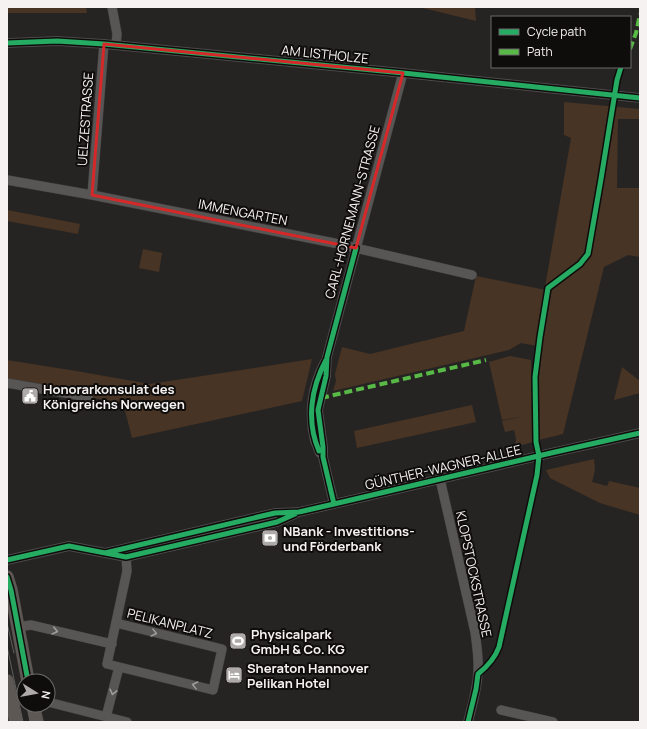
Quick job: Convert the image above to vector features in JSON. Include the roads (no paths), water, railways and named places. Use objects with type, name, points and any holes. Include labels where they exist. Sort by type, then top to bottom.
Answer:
[{"type":"main road","points":[[7,577],[11,590],[26,673]]},
{"type":"main road","points":[[7,680],[16,700]]},
{"type":"street","points":[[112,7],[117,34],[116,45]]},
{"type":"street","name":"AM LISTHOLZE","points":[[7,43],[57,41],[116,45],[640,98]]},
{"type":"street","name":"UELZESTRASSE","points":[[92,196],[104,44]]},
{"type":"street","name":"CARL-HORNEMANN-STRASSE","points":[[334,504],[323,457],[318,450],[312,431],[312,400],[319,373],[327,358],[403,73]]},
{"type":"street","name":"IMMENGARTEN","points":[[7,180],[356,248],[472,275]]},
{"type":"street","points":[[7,384],[88,397]]},
{"type":"street","name":"GÜNTHER-WAGNER-ALLEE","points":[[105,553],[275,513],[299,512],[640,433]]},
{"type":"street","name":"KLOPSTOCKSTRASSE","points":[[440,479],[477,645],[478,674],[476,690],[468,722]]},
{"type":"street","name":"GÜNTHER-WAGNER-ALLEE","points":[[7,560],[69,546],[126,557],[277,522],[299,512]]},
{"type":"street","name":"PELIKANPLATZ","points":[[116,623],[222,649],[213,690],[107,664],[127,571],[126,557]]},
{"type":"street","points":[[17,627],[31,625],[112,644]]},
{"type":"street","points":[[106,717],[119,667]]},
{"type":"street","points":[[56,704],[127,722]]},
{"type":"street","points":[[501,710],[553,722]]},
{"type":"tram line","points":[[7,623],[14,653]]},
{"type":"tram line","points":[[7,646],[23,722]]},
{"type":"tram line","points":[[28,713],[30,722]]},
{"type":"place","name":"Honorarkonsulat des Königreichs Norwegen","points":[[30,396]]},
{"type":"place","name":"NBank - Investitions- und Förderbank","points":[[270,538]]},
{"type":"place","name":"Physicalpark GmbH & Co. KG","points":[[238,641]]},
{"type":"place","name":"Sheraton Hannover Pelikan Hotel","points":[[234,675]]}]
